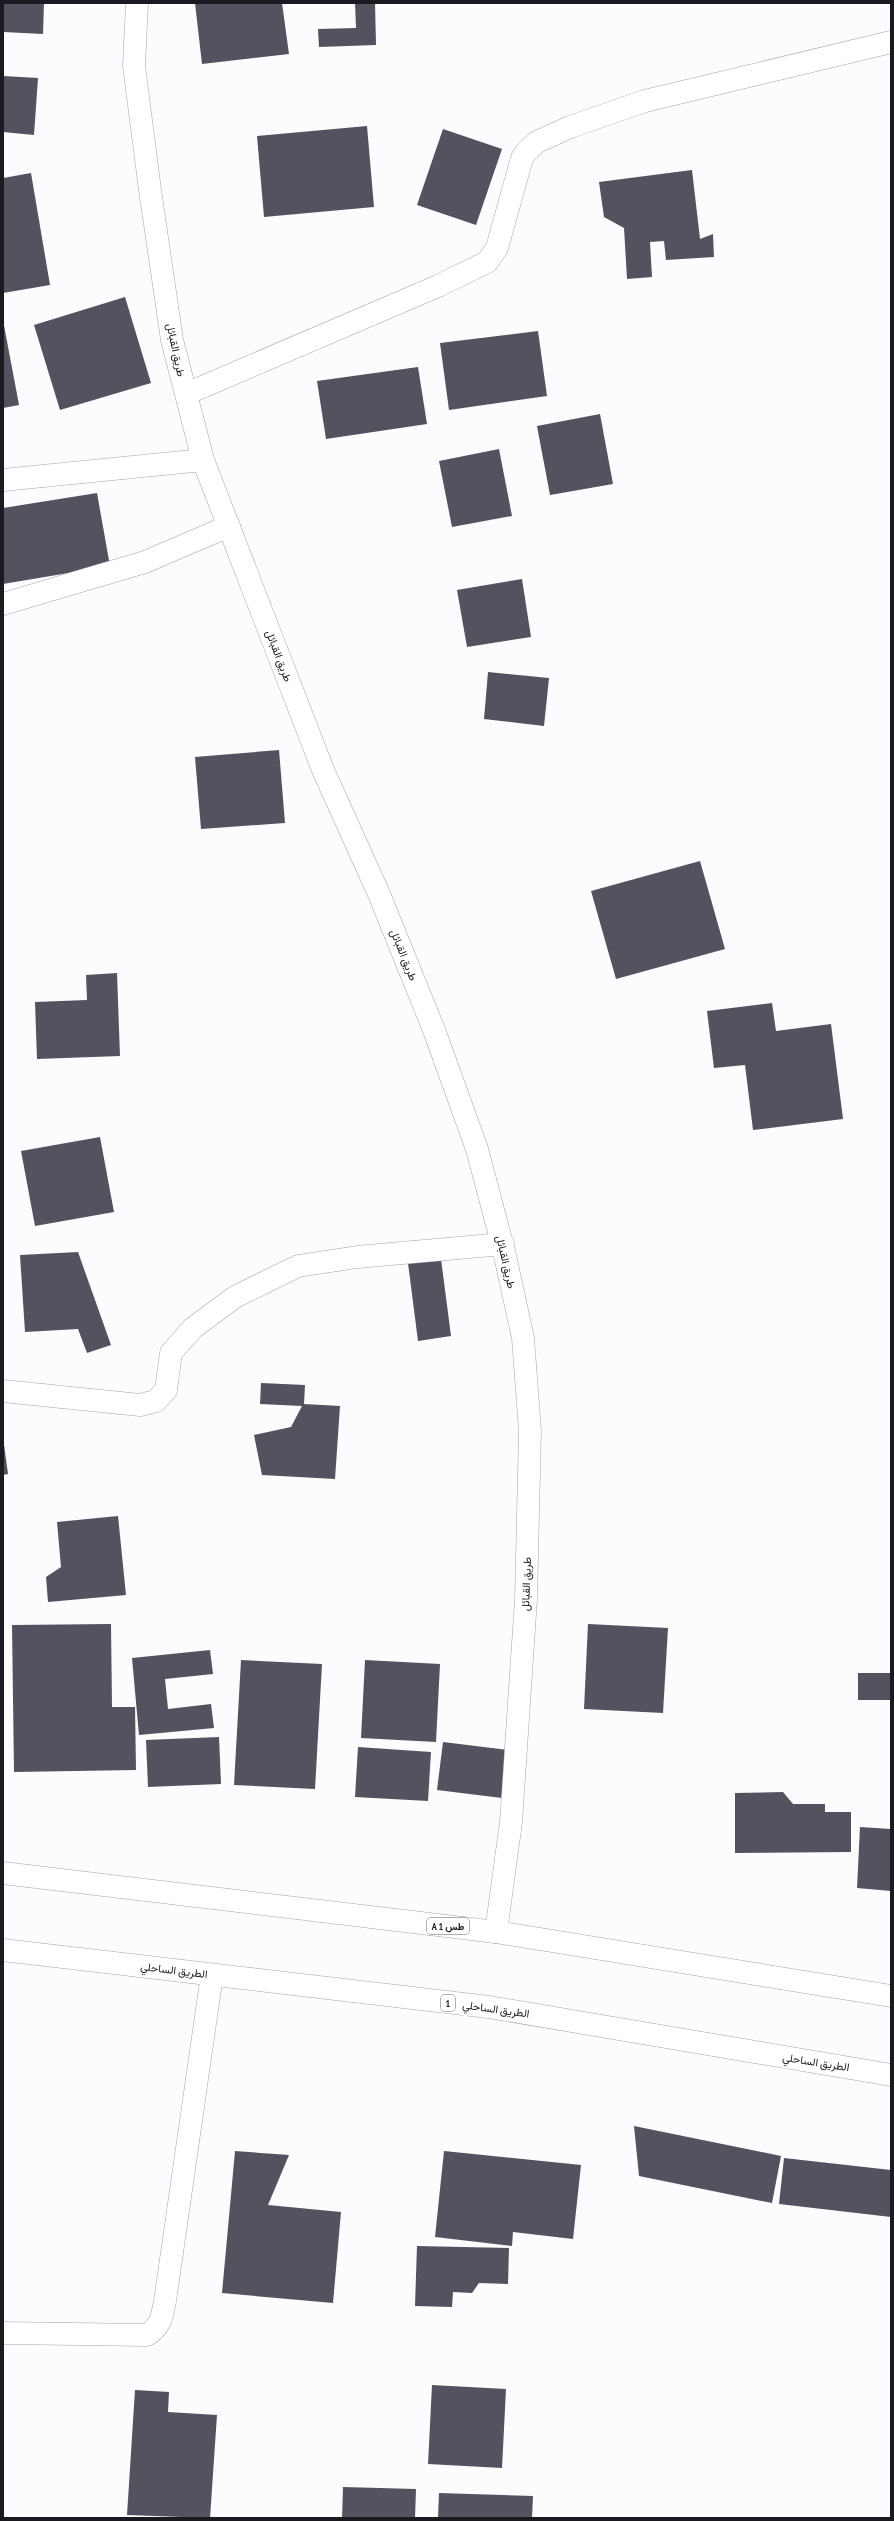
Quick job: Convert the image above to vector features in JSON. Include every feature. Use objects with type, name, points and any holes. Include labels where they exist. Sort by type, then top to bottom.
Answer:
[{"type":"main road","name":"طريق القبائل","points":[[137,3],[134,66],[142,133],[172,340],[203,460],[323,770],[379,894],[434,1030],[476,1149],[503,1244],[523,1338],[530,1431],[526,1599],[511,1822],[496,1932]]},
{"type":"main road","points":[[186,394],[445,283],[487,262],[497,248],[522,158],[526,151],[537,142],[570,127],[645,100],[891,42]]},
{"type":"main road","points":[[3,480],[203,460]]},
{"type":"main road","points":[[3,604],[145,562],[229,526]]},
{"type":"main road","points":[[3,1391],[140,1404],[156,1401],[166,1390],[171,1353],[193,1328],[235,1297],[298,1266],[356,1257],[503,1244]]},
{"type":"main road","name":"A 1 طس","points":[[3,1873],[496,1932],[891,1996]]},
{"type":"main road","name":"الطريق الساحلي","points":[[3,1950],[489,2007],[891,2075]]},
{"type":"main road","points":[[3,2333],[147,2335],[157,2328],[162,2320],[212,1975]]},
{"type":"building","points":[[3,3],[44,3],[43,34],[3,32]]},
{"type":"building","points":[[195,3],[282,3],[289,54],[202,64]]},
{"type":"building","points":[[355,3],[375,3],[376,45],[319,47],[318,29],[356,28]]},
{"type":"building","points":[[3,76],[38,78],[34,135],[3,132]]},
{"type":"building","points":[[367,126],[374,207],[264,217],[257,136]]},
{"type":"building","points":[[443,129],[502,149],[476,225],[417,205]]},
{"type":"building","points":[[692,170],[700,239],[713,234],[714,257],[666,260],[664,241],[650,242],[652,277],[627,279],[624,228],[604,217],[599,182]]},
{"type":"building","points":[[31,173],[50,285],[3,293],[3,178]]},
{"type":"building","points":[[125,297],[151,383],[60,410],[34,325]]},
{"type":"building","points":[[3,320],[19,405],[3,408]]},
{"type":"building","points":[[538,331],[547,396],[449,410],[440,343]]},
{"type":"building","points":[[418,367],[427,424],[326,439],[317,381]]},
{"type":"building","points":[[600,414],[613,484],[550,495],[537,426]]},
{"type":"building","points":[[499,449],[512,516],[452,527],[439,461]]},
{"type":"building","points":[[97,493],[110,566],[3,584],[3,508]]},
{"type":"building","points":[[522,579],[531,637],[467,647],[457,590]]},
{"type":"building","points":[[488,672],[549,678],[544,726],[484,719]]},
{"type":"building","points":[[279,750],[285,823],[201,829],[195,757]]},
{"type":"building","points":[[700,861],[725,949],[616,979],[591,891]]},
{"type":"building","points":[[117,973],[120,1056],[37,1059],[35,1002],[87,1000],[86,975]]},
{"type":"building","points":[[772,1003],[776,1031],[831,1024],[843,1119],[753,1130],[745,1065],[714,1068],[707,1011]]},
{"type":"building","points":[[100,1137],[114,1212],[35,1226],[21,1151]]},
{"type":"building","points":[[78,1252],[111,1345],[87,1353],[78,1329],[25,1332],[20,1255]]},
{"type":"building","points":[[441,1259],[451,1336],[418,1341],[408,1263]]},
{"type":"building","points":[[261,1383],[305,1385],[304,1404],[340,1406],[335,1479],[262,1475],[254,1435],[291,1427],[302,1406],[260,1404]]},
{"type":"building","points":[[3,1437],[8,1474],[3,1475]]},
{"type":"building","points":[[118,1516],[126,1595],[48,1602],[46,1577],[61,1567],[57,1522]]},
{"type":"building","points":[[111,1624],[112,1707],[135,1707],[136,1770],[14,1772],[12,1625]]},
{"type":"building","points":[[588,1624],[668,1628],[663,1713],[584,1709]]},
{"type":"building","points":[[210,1650],[213,1674],[165,1679],[168,1709],[211,1704],[214,1728],[139,1735],[132,1658]]},
{"type":"building","points":[[241,1660],[322,1664],[315,1789],[234,1785]]},
{"type":"building","points":[[365,1660],[440,1664],[436,1742],[361,1738]]},
{"type":"building","points":[[858,1673],[891,1673],[891,1700],[858,1700]]},
{"type":"building","points":[[219,1737],[221,1784],[148,1787],[146,1740]]},
{"type":"building","points":[[443,1742],[508,1750],[502,1798],[437,1790]]},
{"type":"building","points":[[358,1747],[431,1752],[428,1801],[355,1797]]},
{"type":"building","points":[[783,1792],[793,1804],[825,1804],[825,1812],[851,1812],[851,1852],[735,1853],[735,1793]]},
{"type":"building","points":[[860,1827],[891,1829],[891,1891],[857,1888]]},
{"type":"building","points":[[634,2126],[781,2156],[772,2203],[639,2176]]},
{"type":"building","points":[[235,2151],[289,2155],[268,2205],[341,2212],[333,2303],[222,2293]]},
{"type":"building","points":[[444,2151],[581,2165],[573,2239],[513,2232],[512,2246],[435,2237]]},
{"type":"building","points":[[784,2158],[891,2170],[891,2217],[779,2204]]},
{"type":"building","points":[[417,2246],[509,2248],[508,2284],[479,2283],[472,2293],[453,2292],[452,2307],[415,2306]]},
{"type":"building","points":[[432,2385],[506,2389],[502,2468],[428,2464]]},
{"type":"building","points":[[135,2390],[169,2392],[168,2412],[217,2415],[210,2518],[127,2515]]},
{"type":"building","points":[[343,2487],[416,2489],[415,2518],[342,2518]]},
{"type":"building","points":[[439,2493],[533,2496],[532,2518],[438,2518]]}]
